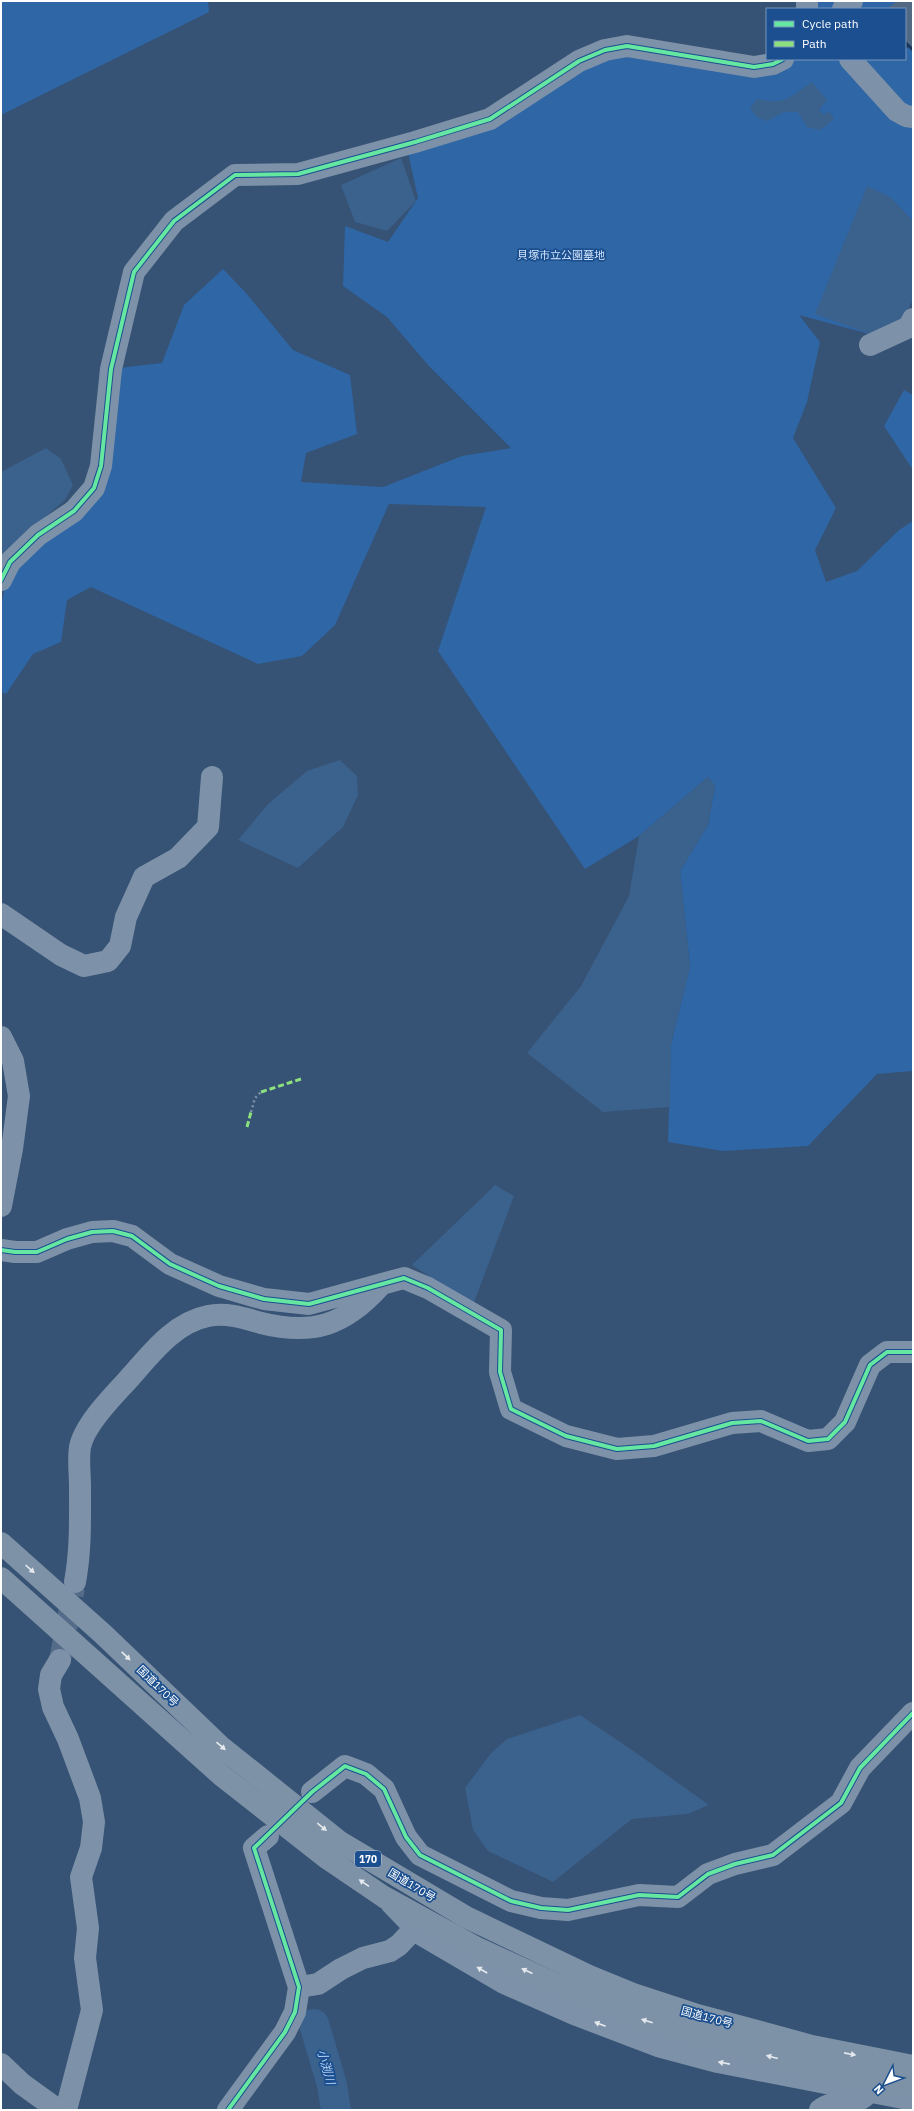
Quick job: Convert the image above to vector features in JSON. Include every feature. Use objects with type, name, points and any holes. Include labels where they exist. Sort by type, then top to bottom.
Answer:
[{"type":"highway","name":"国道170号","points":[[1,1543],[103,1634],[220,1746],[340,1842],[466,1917],[589,1976],[633,1994],[694,2014],[811,2057],[913,2088]]},
{"type":"highway","name":"国道170号","points":[[1,1578],[221,1775],[328,1858],[384,1897],[475,1947],[584,1997],[632,2016],[811,2057],[913,2066]]},
{"type":"street","points":[[844,8],[852,1]]},
{"type":"street","points":[[1,580],[10,562],[38,535],[74,511],[94,488],[100,466],[111,369],[134,272],[174,221],[235,174],[298,174],[416,142],[490,119],[579,61],[605,50],[627,46],[754,67],[773,64],[781,60]]},
{"type":"street","points":[[851,60],[897,111],[906,116],[913,117]]},
{"type":"street","points":[[870,346],[909,327],[913,319]]},
{"type":"street","points":[[1,914],[61,955],[84,966],[108,961],[120,946],[126,917],[144,878],[178,858],[208,827],[212,777]]},
{"type":"street","points":[[1,1037],[13,1060],[19,1096],[12,1149],[1,1206]]},
{"type":"street","points":[[1,1250],[15,1252],[37,1252],[68,1239],[92,1232],[113,1231],[132,1236],[170,1264],[219,1286],[264,1299],[309,1304],[404,1278],[428,1288],[501,1330],[500,1372],[511,1409],[566,1436],[617,1449],[654,1446],[732,1423],[761,1421],[808,1441],[828,1439],[845,1422],[870,1365],[887,1352],[913,1352]]},
{"type":"street","points":[[75,1582],[80,1553],[80,1446],[87,1429],[118,1391],[170,1335],[187,1323],[208,1316],[232,1315],[275,1326],[301,1329],[319,1326],[345,1317],[364,1304],[383,1283]]},
{"type":"street","points":[[60,1660],[51,1674],[49,1689],[53,1707],[68,1739],[90,1798],[94,1822],[91,1848],[81,1877],[88,1928],[85,1958],[92,2010],[66,2110]]},
{"type":"street","points":[[312,1792],[345,1766],[366,1774],[384,1789],[406,1837],[420,1855],[511,1901],[541,1908],[568,1910],[639,1895],[678,1897],[708,1874],[735,1864],[773,1855],[841,1803],[860,1768],[913,1713]]},
{"type":"street","points":[[228,2110],[285,2032],[295,2012],[299,1987],[254,1848],[268,1836]]},
{"type":"street","points":[[384,1897],[422,1936],[504,1983],[574,2014],[658,2046],[718,2062],[913,2100]]},
{"type":"street","points":[[299,1987],[318,1984],[341,1969],[363,1958],[390,1951],[399,1945],[415,1928]]},
{"type":"street","points":[[1,2064],[22,2084],[58,2110]]},
{"type":"street","points":[[1,2085],[32,2110]]},
{"type":"street","points":[[820,2110],[830,2106],[854,2108],[864,2101],[869,2092]]},
{"type":"path","points":[[251,1112],[255,1098],[261,1092]]},
{"type":"green space","points":[[1,1],[208,1],[209,12],[1,115]]},
{"type":"green space","name":"貝塚市立公園墓地","points":[[818,1],[913,1],[913,300],[906,312],[873,335],[799,315],[820,342],[807,402],[793,438],[836,508],[815,550],[826,582],[857,571],[899,530],[913,521],[913,1071],[877,1074],[808,1146],[723,1151],[668,1142],[671,1044],[690,967],[680,871],[708,825],[715,786],[708,777],[639,836],[585,869],[438,651],[486,507],[389,504],[335,625],[302,656],[258,664],[91,587],[67,600],[61,642],[33,654],[6,694],[1,692],[1,606],[10,562],[94,488],[111,369],[162,363],[184,305],[223,269],[246,293],[293,350],[350,375],[357,434],[306,453],[301,482],[383,487],[462,456],[511,448],[428,365],[387,317],[343,286],[345,226],[388,242],[418,198],[408,153],[627,46],[766,58],[766,60],[906,60],[906,8],[818,8]]},
{"type":"green space","points":[[904,390],[913,395],[913,470],[884,426]]},
{"type":"shaded area","points":[[812,82],[827,100],[819,110],[824,115],[829,111],[834,119],[820,130],[807,127],[798,112],[784,112],[767,121],[758,118],[750,109],[757,99],[775,101],[787,99]]},
{"type":"shaded area","points":[[401,158],[416,201],[387,231],[355,222],[341,185]]},
{"type":"shaded area","points":[[867,186],[890,197],[913,221],[913,298],[904,318],[873,335],[815,314]]},
{"type":"shaded area","points":[[46,448],[61,459],[73,485],[65,500],[1,555],[1,472]]},
{"type":"shaded area","points":[[340,760],[357,776],[358,795],[343,827],[298,868],[238,840],[268,804],[307,771]]},
{"type":"shaded area","points":[[708,777],[715,786],[708,825],[680,871],[690,967],[671,1044],[670,1107],[603,1112],[527,1053],[581,986],[629,896],[639,836]]},
{"type":"shaded area","points":[[495,1185],[514,1196],[473,1305],[412,1265]]},
{"type":"shaded area","points":[[580,1715],[709,1805],[688,1814],[632,1819],[553,1882],[488,1851],[473,1830],[465,1788],[491,1753],[507,1739]]},
{"type":"building","points":[[897,1],[913,1],[912,47],[906,41],[906,8],[888,8]]},
{"type":"waterway","name":"小渕川","points":[[314,2024],[332,2085],[336,2110]]},
{"type":"tunnel","points":[[60,1660],[74,1588]]},
{"type":"marked path","points":[[261,1092],[301,1079]]},
{"type":"marked path","points":[[247,1127],[251,1112]]},
{"type":"cycle path","points":[[1,580],[10,562],[38,535],[74,511],[94,488],[101,466],[111,369],[134,272],[174,221],[235,175],[298,174],[415,142],[490,119],[579,61],[605,50],[627,46],[754,67],[773,64],[781,60]]},
{"type":"cycle path","points":[[1,1250],[15,1252],[37,1252],[67,1239],[92,1232],[113,1231],[132,1236],[170,1264],[219,1286],[264,1299],[309,1304],[404,1278],[428,1288],[501,1330],[500,1372],[511,1409],[566,1436],[617,1449],[654,1446],[732,1423],[761,1421],[808,1441],[828,1439],[845,1422],[870,1365],[887,1352],[913,1352]]},
{"type":"cycle path","points":[[228,2110],[285,2032],[295,2012],[299,1987],[254,1848],[312,1792],[345,1766],[366,1774],[384,1789],[406,1837],[420,1855],[511,1901],[541,1908],[568,1910],[639,1895],[678,1897],[708,1874],[735,1864],[773,1855],[841,1803],[860,1768],[913,1713]]}]
